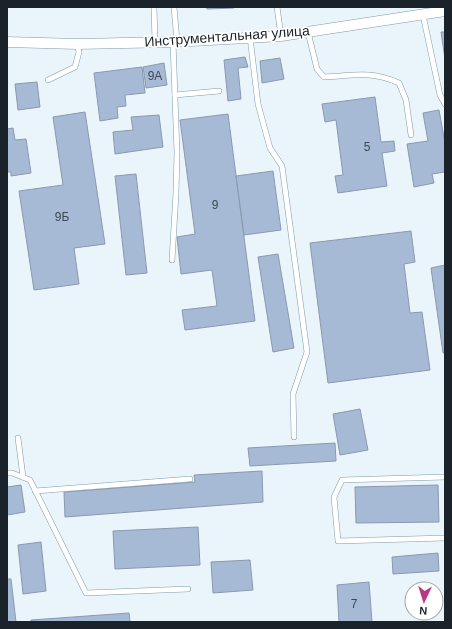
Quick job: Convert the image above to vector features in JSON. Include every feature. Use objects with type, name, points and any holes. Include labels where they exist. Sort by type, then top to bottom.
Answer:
[{"type":"street","name":"Инструментальная улица","points":[[7,42],[77,44],[175,42],[280,36],[445,11]]},
{"type":"lane","points":[[154,7],[155,42]]},
{"type":"lane","points":[[172,260],[176,193],[174,7]]},
{"type":"lane","points":[[277,7],[280,36]]},
{"type":"lane","points":[[423,15],[440,95],[445,104]]},
{"type":"lane","points":[[308,32],[317,68],[324,77],[368,74],[384,77],[399,83],[406,100],[411,135]]},
{"type":"lane","points":[[250,37],[258,104],[270,148],[282,166],[307,352],[293,394],[294,437]]},
{"type":"lane","points":[[48,80],[75,67],[79,52],[77,44]]},
{"type":"lane","points":[[175,95],[219,91]]},
{"type":"lane","points":[[18,438],[23,477]]},
{"type":"lane","points":[[7,473],[12,472],[30,480],[86,594],[188,589]]},
{"type":"lane","points":[[445,476],[342,480],[334,497],[338,541],[445,538]]},
{"type":"lane","points":[[35,491],[190,479]]},
{"type":"building","points":[[206,7],[234,7],[234,8],[207,9]]},
{"type":"building","points":[[441,32],[445,32],[445,59]]},
{"type":"building","points":[[245,57],[248,67],[238,68],[241,99],[228,101],[224,60]]},
{"type":"building","points":[[280,58],[284,79],[262,83],[260,61]]},
{"type":"building","points":[[164,63],[167,85],[146,88],[143,67]]},
{"type":"building","points":[[142,67],[145,93],[125,95],[126,106],[117,107],[118,118],[100,121],[94,73]]},
{"type":"building","points":[[37,82],[40,107],[18,110],[15,84]]},
{"type":"building","points":[[375,97],[381,142],[394,141],[395,151],[382,153],[387,186],[338,193],[335,176],[343,175],[336,120],[325,122],[322,104]]},
{"type":"building","points":[[439,110],[445,143],[445,172],[432,174],[434,183],[414,187],[407,144],[428,141],[423,113]]},
{"type":"building","points":[[85,112],[105,244],[74,248],[79,284],[34,290],[19,191],[63,185],[53,117]]},
{"type":"building","points":[[228,114],[255,321],[185,330],[182,310],[217,306],[212,270],[181,274],[177,237],[195,234],[180,120]]},
{"type":"building","points":[[159,115],[163,147],[115,154],[113,132],[133,130],[131,117]]},
{"type":"building","points":[[13,128],[15,140],[26,139],[31,173],[11,176],[11,172],[7,172],[7,129]]},
{"type":"building","points":[[273,171],[281,230],[244,235],[236,176]]},
{"type":"building","points":[[136,174],[147,273],[126,275],[115,176]]},
{"type":"building","points":[[411,231],[415,262],[404,264],[410,313],[422,312],[430,370],[328,383],[310,243]]},
{"type":"building","points":[[278,254],[294,348],[273,352],[258,257]]},
{"type":"building","points":[[445,265],[445,353],[443,353],[431,268]]},
{"type":"building","points":[[360,409],[368,450],[340,455],[333,414]]},
{"type":"building","points":[[335,443],[336,461],[250,466],[248,448]]},
{"type":"building","points":[[262,471],[263,502],[65,517],[64,492],[195,482],[194,475]]},
{"type":"building","points":[[21,485],[25,512],[7,515],[7,487]]},
{"type":"building","points":[[438,485],[439,522],[356,523],[355,487]]},
{"type":"building","points":[[198,527],[200,565],[115,569],[113,531]]},
{"type":"building","points":[[41,542],[46,591],[23,594],[18,545]]},
{"type":"building","points":[[438,553],[439,571],[393,574],[392,557]]},
{"type":"building","points":[[250,560],[253,590],[213,593],[211,562]]},
{"type":"building","points":[[7,579],[11,579],[16,622],[7,622]]},
{"type":"building","points":[[369,582],[372,622],[339,622],[337,585]]},
{"type":"building","points":[[129,613],[130,622],[31,622],[31,620]]}]
